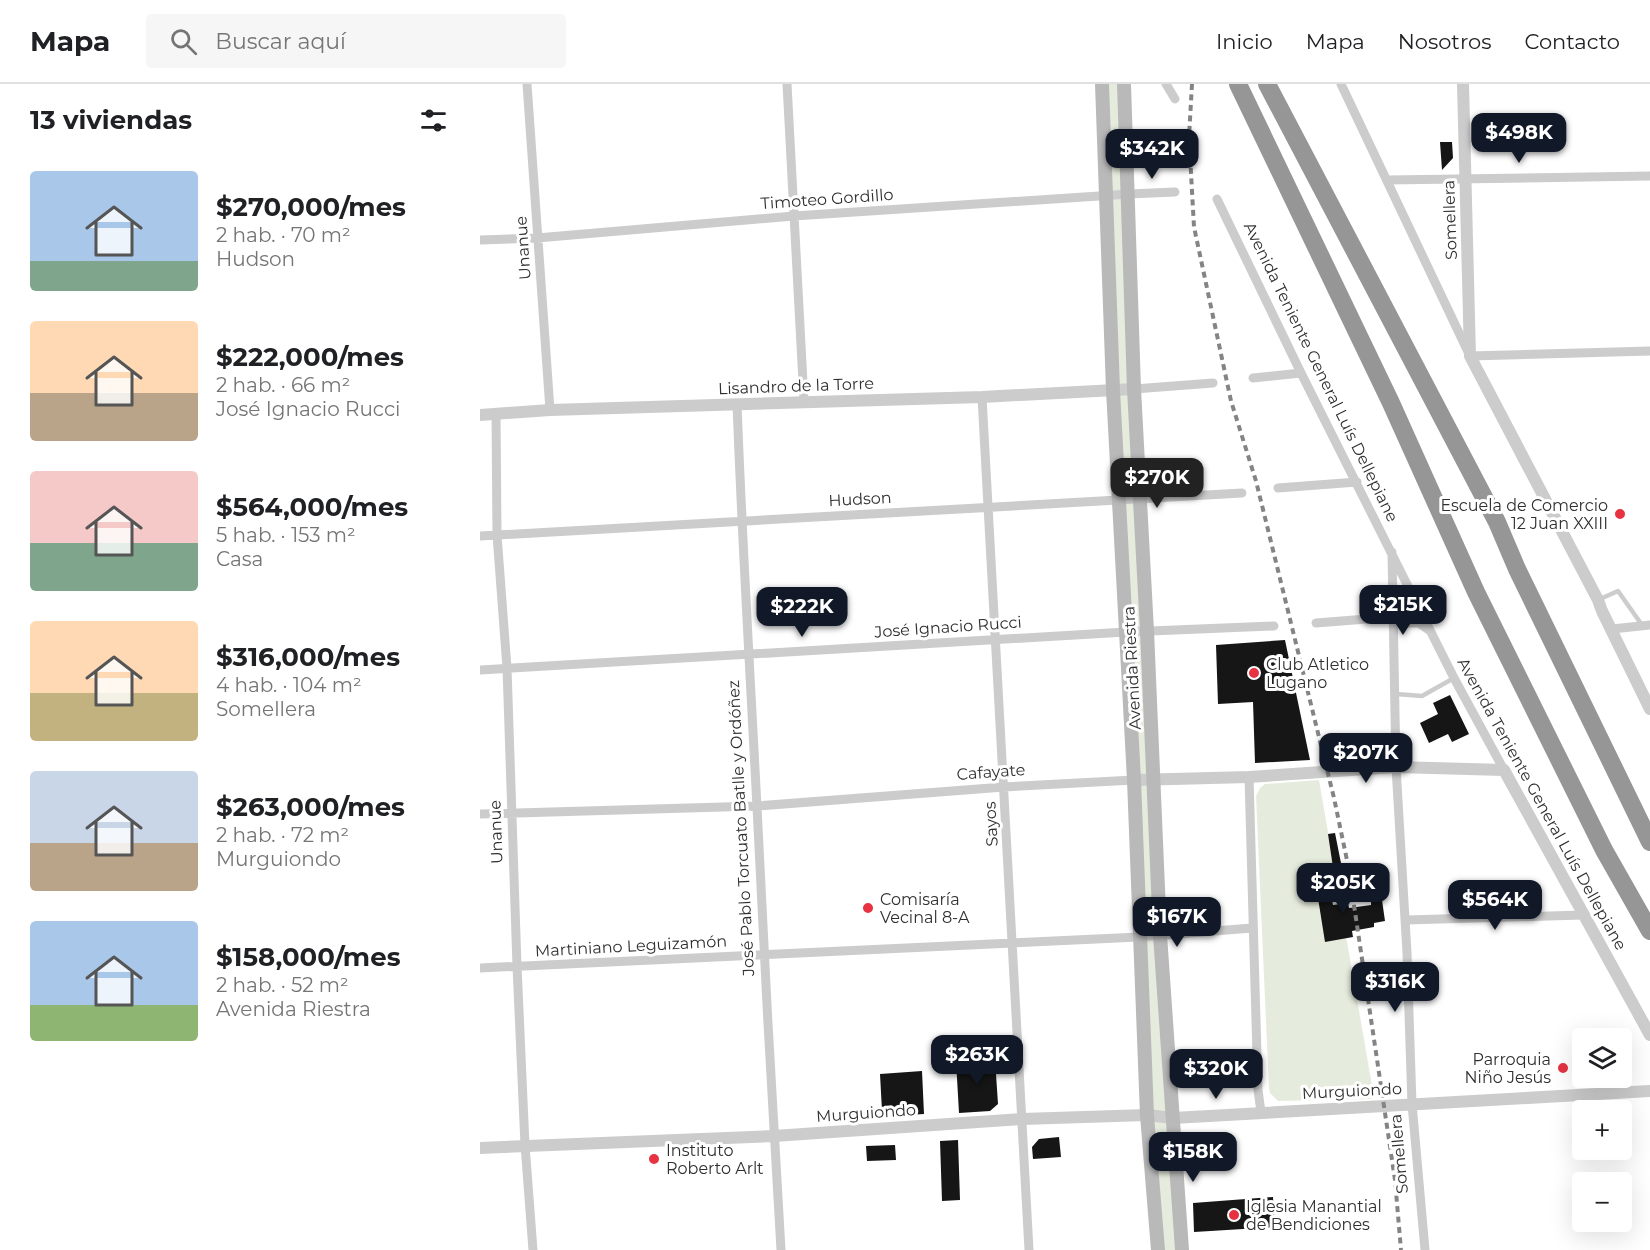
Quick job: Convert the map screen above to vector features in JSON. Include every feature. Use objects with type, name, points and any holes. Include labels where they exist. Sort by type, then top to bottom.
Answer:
[{"type":"highway","points":[[1238,84],[1391,403],[1476,592],[1604,850],[1650,930]]},
{"type":"highway","points":[[1267,84],[1497,522],[1517,569],[1650,842]]},
{"type":"main road","name":"Avenida Riestra","points":[[1102,84],[1113,390],[1134,780],[1147,1115],[1158,1250]]},
{"type":"main road","name":"Avenida Riestra","points":[[1128,87],[1134,389],[1160,935],[1182,1250]]},
{"type":"street","name":"Unanue","points":[[527,84],[550,410]]},
{"type":"street","points":[[787,84],[804,401]]},
{"type":"street","points":[[1166,84],[1175,99]]},
{"type":"street","points":[[1341,84],[1470,356],[1598,600],[1650,709]]},
{"type":"street","name":"Somellera","points":[[1463,84],[1470,356]]},
{"type":"street","points":[[1388,180],[1650,176]]},
{"type":"street","name":"Timoteo Gordillo","points":[[480,240],[794,216],[1175,192]]},
{"type":"street","name":"Avenida Teniente General Luís Dellepiane","points":[[1217,199],[1301,373],[1454,678],[1650,1035]]},
{"type":"street","points":[[1470,356],[1650,351]]},
{"type":"street","points":[[1253,378],[1301,373]]},
{"type":"street","points":[[1134,389],[1213,383]]},
{"type":"street","name":"Lisandro de la Torre","points":[[480,415],[550,410],[982,397],[1134,389]]},
{"type":"street","name":"Sayos","points":[[982,397],[1029,1250]]},
{"type":"street","name":"José Pablo Torcuato Batlle y Ordóñez","points":[[737,404],[747,655],[781,1250]]},
{"type":"street","name":"Unanue","points":[[496,414],[496,535],[507,668],[516,966],[533,1250]]},
{"type":"street","points":[[1278,488],[1357,482]]},
{"type":"street","name":"Hudson","points":[[480,536],[1242,493]]},
{"type":"street","name":"Somellera","points":[[1392,552],[1396,767],[1406,920],[1412,1104],[1425,1250]]},
{"type":"street","points":[[1316,623],[1392,617],[1405,623],[1419,622],[1431,631]]},
{"type":"street","name":"José Ignacio Rucci","points":[[480,670],[995,639],[1274,626]]},
{"type":"street","points":[[1612,629],[1646,626]]},
{"type":"street","name":"Cafayate","points":[[480,814],[757,806],[1004,787],[1249,777],[1396,767],[1504,770]]},
{"type":"street","points":[[1249,777],[1252,928],[1258,1090],[1261,1112]]},
{"type":"street","points":[[1406,920],[1583,915]]},
{"type":"street","name":"Martiniano Leguizamón","points":[[480,968],[1160,935],[1252,928]]},
{"type":"street","name":"Murguiondo","points":[[480,1148],[774,1136],[1022,1119],[1147,1115],[1173,1118],[1650,1090]]},
{"type":"lane","points":[[1598,600],[1618,591],[1646,626]]},
{"type":"lane","points":[[1395,694],[1422,696],[1454,678]]},
{"type":"green space","points":[[1102,84],[1124,84],[1182,1250],[1158,1250]]},
{"type":"green space","points":[[1319,780],[1374,1097],[1370,1099],[1278,1101],[1269,1089],[1256,796],[1265,784]]},
{"type":"building","points":[[1172,142],[1173,156],[1140,157],[1140,144]]},
{"type":"building","points":[[1440,142],[1452,142],[1453,158],[1442,170]]},
{"type":"building","name":"Club Atletico Lugano","points":[[1285,640],[1310,760],[1255,763],[1253,702],[1218,704],[1216,645]]},
{"type":"building","points":[[1450,695],[1469,734],[1452,742],[1448,734],[1429,743],[1420,723],[1438,714],[1433,703]]},
{"type":"building","points":[[1335,833],[1343,873],[1334,874],[1328,834]]},
{"type":"building","points":[[1328,880],[1333,905],[1348,903],[1349,908],[1371,905],[1371,901],[1382,900],[1385,921],[1374,923],[1374,927],[1352,931],[1353,937],[1325,942],[1318,898],[1305,902],[1299,896],[1303,889],[1318,891],[1317,882]]},
{"type":"building","points":[[995,1059],[998,1104],[990,1111],[959,1113],[956,1061]]},
{"type":"building","points":[[922,1071],[924,1114],[909,1115],[909,1109],[882,1111],[880,1074]]},
{"type":"building","points":[[1059,1137],[1061,1157],[1033,1159],[1032,1147],[1039,1139]]},
{"type":"building","points":[[958,1140],[960,1200],[942,1201],[940,1141]]},
{"type":"building","points":[[895,1145],[896,1160],[867,1161],[866,1146]]},
{"type":"building","name":"Iglesia Manantial de Bendiciones","points":[[1273,1197],[1275,1227],[1194,1232],[1193,1203]]},
{"type":"railway","points":[[1192,84],[1189,137],[1194,227],[1231,401],[1256,481],[1334,798],[1348,865],[1395,1180],[1401,1250]]},
{"type":"place","name":"Escuela de Comercio 12 Juan XXIII","points":[[1620,514]]},
{"type":"place","name":"Club Atletico Lugano","points":[[1254,673]]},
{"type":"place","name":"Comisaría Vecinal 8-A","points":[[868,908]]},
{"type":"place","name":"Parroquia Niño Jesús","points":[[1563,1068]]},
{"type":"place","name":"Instituto Roberto Arlt","points":[[654,1159]]},
{"type":"place","name":"Iglesia Manantial de Bendiciones","points":[[1234,1215]]}]
